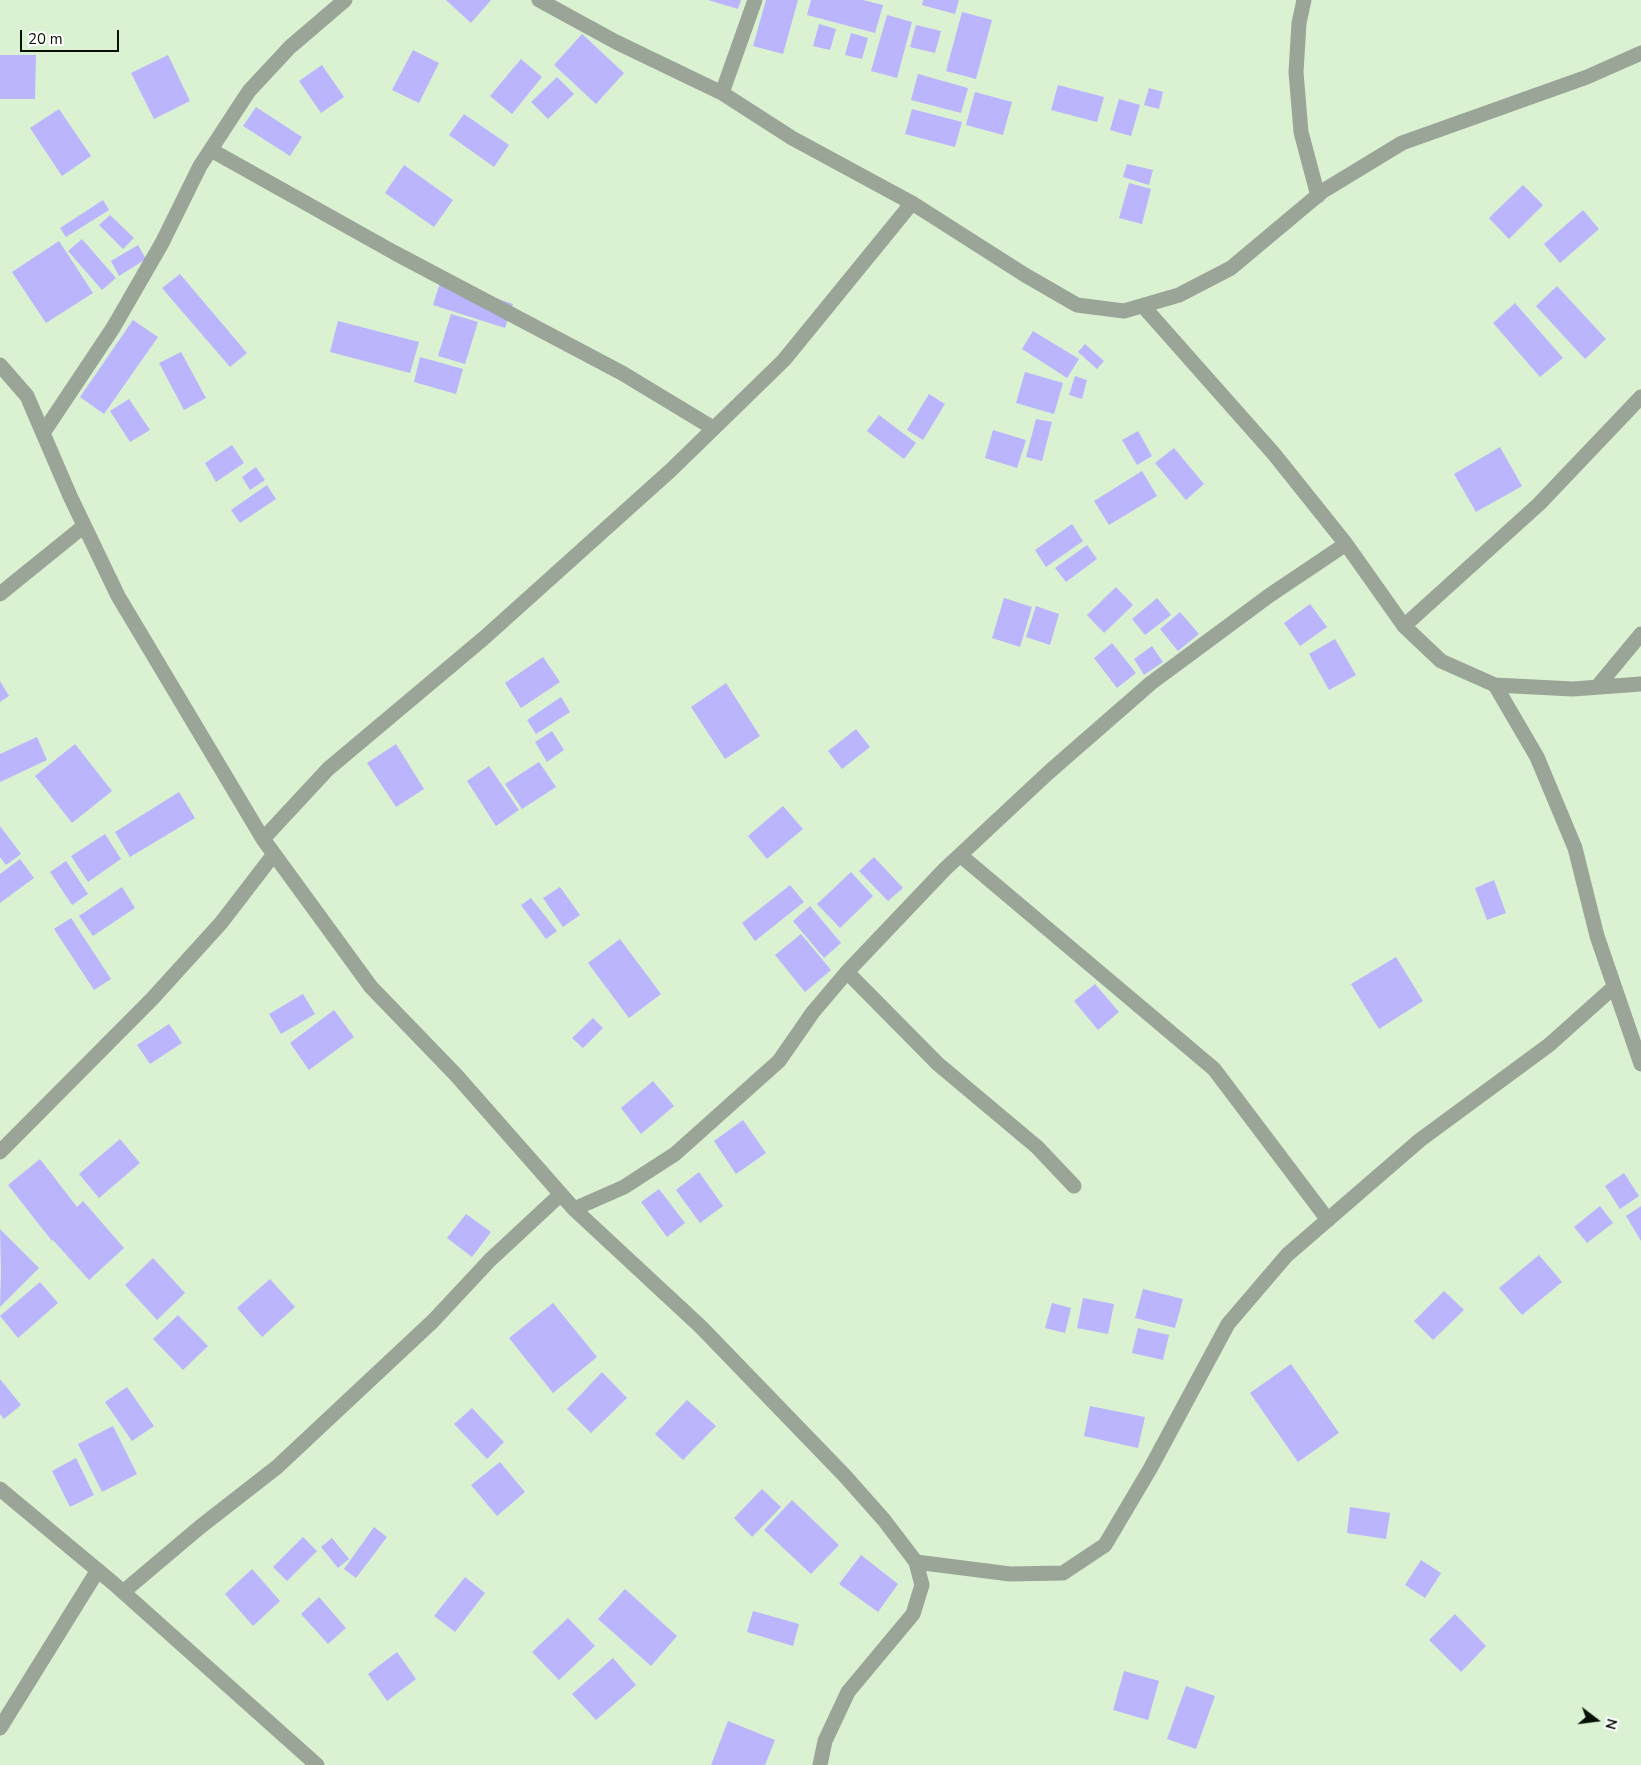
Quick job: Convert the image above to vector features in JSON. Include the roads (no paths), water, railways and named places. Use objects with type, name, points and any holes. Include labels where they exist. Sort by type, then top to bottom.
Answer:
[{"type":"street","points":[[43,433],[113,328],[162,243],[200,166],[249,91],[290,47],[345,0]]},
{"type":"street","points":[[539,0],[616,42],[722,94],[792,138],[912,203],[1024,275],[1077,305],[1124,311],[1179,295],[1231,268],[1318,196],[1402,143],[1587,77],[1641,53]]},
{"type":"street","points":[[722,94],[755,0]]},
{"type":"street","points":[[1304,0],[1299,23],[1296,72],[1301,132],[1318,196]]},
{"type":"street","points":[[211,150],[395,253],[622,373],[713,428]]},
{"type":"street","points":[[262,839],[328,768],[484,638],[670,470],[784,360],[912,203]]},
{"type":"street","points":[[1142,306],[1274,454],[1346,544],[1404,626],[1441,662],[1495,685],[1573,689],[1641,684]]},
{"type":"street","points":[[0,365],[27,396],[84,526],[118,596],[262,839],[371,987],[456,1075],[574,1209],[701,1327],[845,1476],[884,1520],[916,1562],[922,1585],[913,1614],[881,1650],[848,1692],[825,1741],[820,1765]]},
{"type":"street","points":[[1404,626],[1539,504],[1641,397]]},
{"type":"street","points":[[0,594],[84,526]]},
{"type":"street","points":[[574,1209],[624,1187],[682,1148],[779,1061],[813,1012],[847,972],[960,855],[1049,772],[1151,683],[1270,595],[1346,544]]},
{"type":"street","points":[[1597,687],[1641,634]]},
{"type":"street","points":[[1495,685],[1537,757],[1575,848],[1597,936],[1641,1064]]},
{"type":"street","points":[[0,1152],[152,999],[221,923],[274,854]]},
{"type":"street","points":[[960,855],[1214,1069],[1328,1220]]},
{"type":"street","points":[[847,972],[938,1064],[1037,1147],[1074,1186]]},
{"type":"street","points":[[916,1562],[1010,1574],[1063,1573],[1105,1545],[1150,1469],[1194,1383],[1228,1324],[1287,1255],[1420,1140],[1549,1045],[1614,987]]},
{"type":"street","points":[[123,1592],[200,1527],[277,1467],[433,1321],[490,1260],[561,1194]]},
{"type":"street","points":[[0,1489],[98,1570],[317,1765]]},
{"type":"street","points":[[0,1728],[98,1570]]}]
